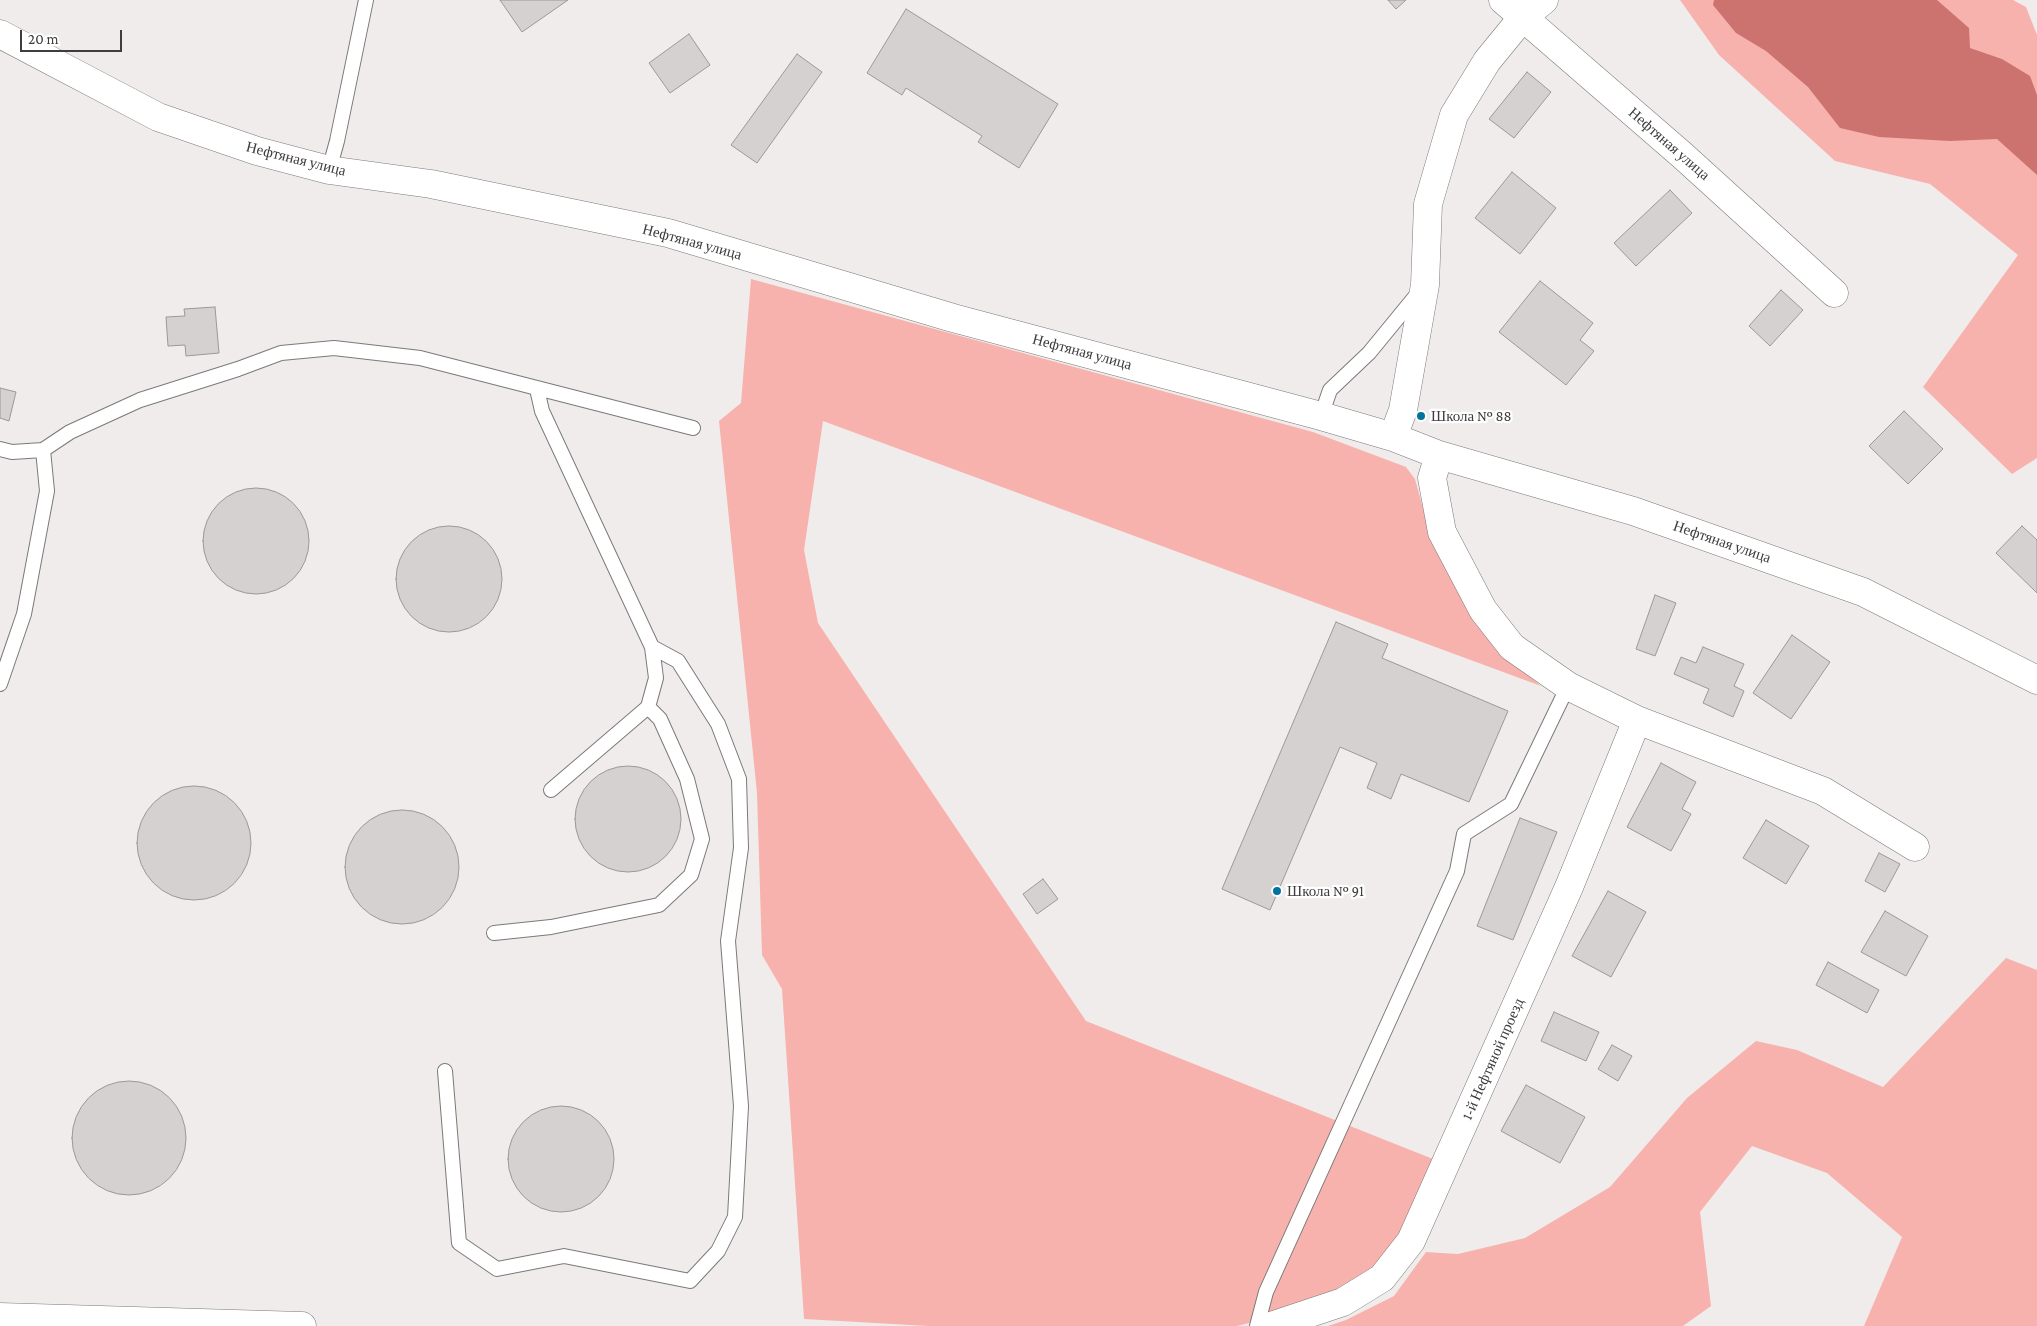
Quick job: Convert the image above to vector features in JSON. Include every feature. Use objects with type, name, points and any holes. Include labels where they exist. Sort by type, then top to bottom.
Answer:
[{"type":"street","points":[[1393,437],[1403,410],[1425,285],[1428,204],[1454,115],[1487,61],[1513,8],[1544,0]]},
{"type":"street","name":"Нефтяная улица","points":[[1513,8],[1682,155],[1834,293]]},
{"type":"street","name":"Нефтяная улица","points":[[0,34],[158,117],[257,151],[329,170],[431,184],[668,233],[953,318],[1321,416],[1393,437],[1439,456],[1633,511],[1863,592],[2037,680]]},
{"type":"street","points":[[1439,456],[1432,478],[1442,532],[1483,610],[1512,647],[1568,686],[1638,720],[1823,790],[1915,847]]},
{"type":"street","name":"1-й Нефтяной проезд","points":[[1271,1326],[1344,1302],[1382,1278],[1411,1241],[1569,888],[1638,720]]},
{"type":"street","points":[[0,1317],[302,1326]]},
{"type":"lane","points":[[329,170],[337,141],[366,0]]},
{"type":"lane","points":[[1321,416],[1330,390],[1369,353],[1425,285]]},
{"type":"lane","points":[[0,449],[12,452],[43,450],[70,432],[140,400],[238,369],[281,353],[334,348],[420,358],[693,428]]},
{"type":"lane","points":[[537,389],[542,410],[652,647],[656,678],[648,707],[551,790]]},
{"type":"lane","points":[[0,684],[24,614],[47,491],[43,450]]},
{"type":"lane","points":[[445,1071],[459,1243],[497,1269],[564,1256],[690,1281],[718,1251],[735,1217],[741,1106],[728,941],[741,848],[738,780],[718,724],[678,661],[652,647]]},
{"type":"lane","points":[[1257,1326],[1266,1292],[1456,871],[1464,834],[1511,804],[1568,686]]},
{"type":"lane","points":[[494,933],[551,927],[659,906],[691,875],[702,839],[687,779],[660,719],[648,707]]},
{"type":"shaded area","points":[[1680,0],[2013,0],[2026,7],[2037,35],[2037,458],[2012,474],[1923,387],[2018,255],[1930,184],[1835,161],[1719,55]]},
{"type":"shaded area","points":[[1714,0],[1937,0],[1969,28],[1970,48],[2002,59],[2030,76],[2037,95],[2037,175],[1997,139],[1950,141],[1879,137],[1840,128],[1808,87],[1766,51],[1736,33],[1713,5]]},
{"type":"shaded area","points":[[751,279],[1313,432],[1406,467],[1415,479],[1430,534],[1499,650],[1541,686],[823,421],[804,550],[818,623],[1086,1021],[1438,1161],[1404,1238],[1378,1271],[1289,1313],[1237,1326],[928,1326],[804,1319],[782,989],[762,955],[757,793],[719,421],[741,403]]},
{"type":"shaded area","points":[[2006,958],[2037,970],[2037,1326],[1864,1326],[1902,1237],[1827,1173],[1752,1146],[1700,1212],[1711,1306],[1683,1326],[1328,1326],[1346,1320],[1394,1296],[1426,1252],[1458,1254],[1525,1238],[1610,1187],[1687,1098],[1756,1041],[1797,1050],[1883,1087]]},
{"type":"building","points":[[500,0],[568,0],[522,32]]},
{"type":"building","points":[[1388,0],[1406,0],[1396,9]]},
{"type":"building","points":[[906,9],[1058,104],[1019,168],[978,142],[982,136],[906,88],[902,95],[867,73]]},
{"type":"building","points":[[689,34],[710,65],[670,93],[649,63]]},
{"type":"building","points":[[797,54],[822,72],[757,163],[731,145]]},
{"type":"building","points":[[1527,72],[1551,92],[1514,138],[1489,119]]},
{"type":"building","points":[[1512,172],[1556,208],[1520,254],[1475,218]]},
{"type":"building","points":[[1670,190],[1692,213],[1636,266],[1614,243]]},
{"type":"building","points":[[1540,281],[1593,323],[1580,340],[1594,351],[1566,385],[1499,332]]},
{"type":"building","points":[[1781,290],[1803,310],[1770,346],[1749,326]]},
{"type":"building","points":[[215,307],[219,353],[186,356],[185,345],[168,346],[166,317],[185,316],[184,309]]},
{"type":"building","points":[[0,388],[16,392],[9,421],[0,418]]},
{"type":"building","points":[[1904,411],[1943,449],[1908,484],[1869,446]]},
{"type":"building","points":[[256,488],[276,492],[293,504],[305,521],[309,541],[305,561],[293,578],[276,590],[256,594],[236,590],[219,578],[207,561],[203,541],[207,521],[219,504],[236,492]]},
{"type":"building","points":[[449,526],[469,530],[486,542],[498,559],[502,579],[498,599],[486,616],[469,628],[449,632],[429,628],[412,616],[400,599],[396,579],[400,559],[412,542],[429,530]]},
{"type":"building","points":[[2022,526],[2037,540],[2037,593],[1996,553]]},
{"type":"building","points":[[1655,595],[1676,603],[1655,656],[1636,649]]},
{"type":"building","points":[[1336,622],[1388,644],[1382,658],[1508,711],[1469,802],[1401,774],[1391,799],[1367,788],[1377,763],[1340,747],[1270,910],[1222,889]]},
{"type":"building","points":[[1792,635],[1830,662],[1791,719],[1753,693]]},
{"type":"building","points":[[1703,647],[1744,664],[1734,686],[1744,691],[1733,717],[1703,703],[1709,689],[1674,674],[1681,657],[1696,663]]},
{"type":"building","points":[[1661,763],[1696,782],[1682,809],[1691,814],[1671,851],[1627,827]]},
{"type":"building","points":[[628,766],[648,770],[666,781],[677,799],[681,819],[677,839],[666,857],[648,868],[628,872],[608,868],[590,857],[579,839],[575,819],[579,799],[590,781],[608,770]]},
{"type":"building","points":[[194,786],[216,790],[235,802],[247,821],[251,843],[247,865],[235,884],[216,896],[194,900],[172,896],[153,884],[141,865],[137,843],[141,821],[153,802],[172,790]]},
{"type":"building","points":[[402,810],[424,814],[443,826],[455,845],[459,867],[455,889],[443,908],[424,920],[402,924],[380,920],[361,908],[349,889],[345,867],[349,845],[361,826],[380,814]]},
{"type":"building","points":[[1520,818],[1557,832],[1513,940],[1477,926]]},
{"type":"building","points":[[1766,820],[1809,846],[1786,884],[1743,858]]},
{"type":"building","points":[[1879,853],[1900,864],[1885,892],[1865,881]]},
{"type":"building","points":[[1043,879],[1058,899],[1037,914],[1023,894]]},
{"type":"building","points":[[1608,891],[1646,912],[1611,977],[1572,956]]},
{"type":"building","points":[[1885,911],[1928,936],[1906,976],[1861,952]]},
{"type":"building","points":[[1828,962],[1879,990],[1867,1013],[1816,985]]},
{"type":"building","points":[[1554,1012],[1599,1032],[1586,1061],[1541,1041]]},
{"type":"building","points":[[1612,1045],[1632,1056],[1618,1081],[1598,1069]]},
{"type":"building","points":[[129,1081],[151,1085],[170,1097],[182,1116],[186,1138],[182,1160],[170,1179],[151,1191],[129,1195],[107,1191],[88,1179],[76,1160],[72,1138],[76,1116],[88,1097],[107,1085]]},
{"type":"building","points":[[1526,1085],[1585,1117],[1560,1163],[1501,1131]]},
{"type":"building","points":[[561,1106],[581,1110],[598,1122],[610,1139],[614,1159],[610,1179],[598,1196],[581,1208],[561,1212],[541,1208],[524,1196],[512,1179],[508,1159],[512,1139],[524,1122],[541,1110]]},
{"type":"place","name":"Школа № 88","points":[[1421,416]]},
{"type":"place","name":"Школа № 91","points":[[1277,891]]}]
